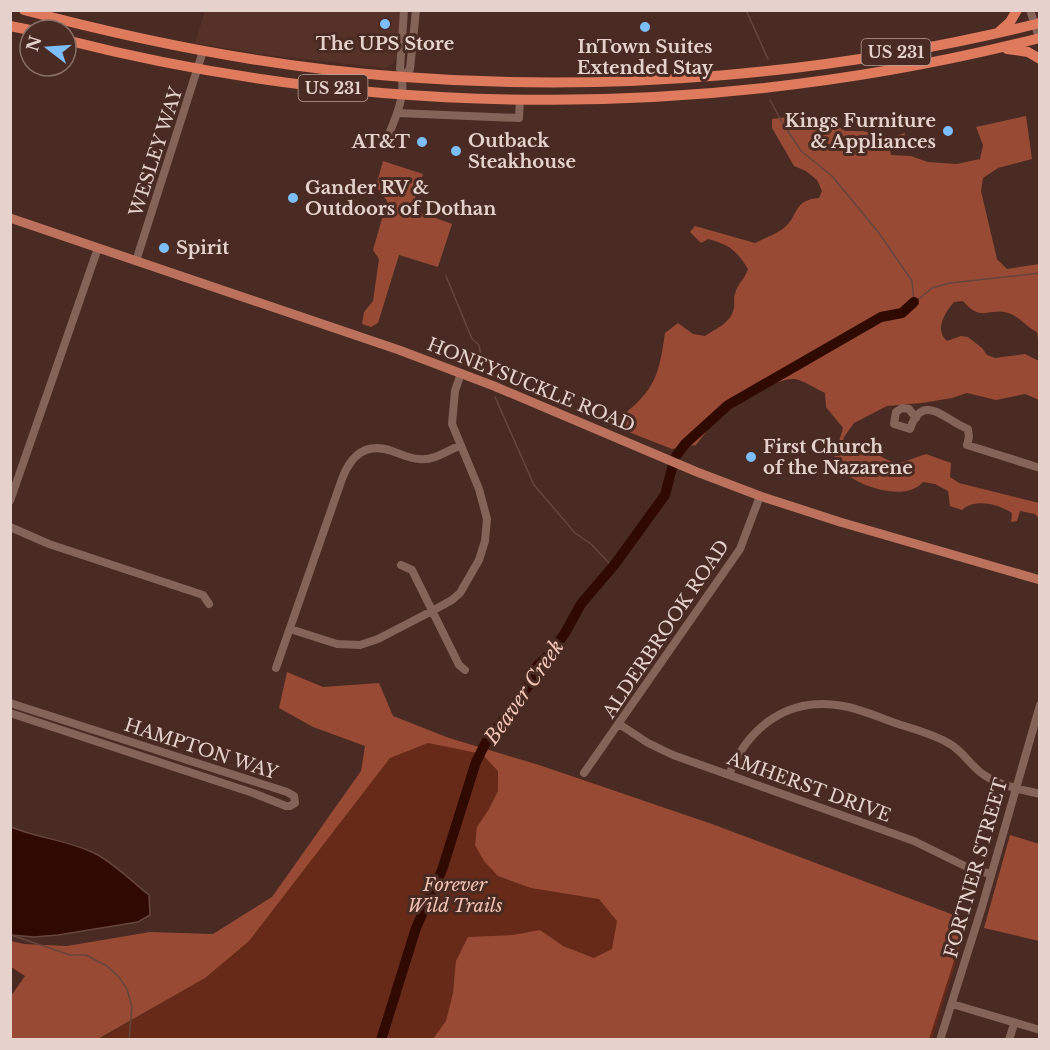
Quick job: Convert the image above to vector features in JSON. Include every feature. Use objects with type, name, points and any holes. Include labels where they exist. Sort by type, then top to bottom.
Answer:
[{"type":"highway","name":"US 231","points":[[24,10],[135,38],[281,63],[403,77],[543,82],[682,78],[820,64],[998,33],[1037,23]]},
{"type":"highway","points":[[998,33],[1010,22],[1017,10]]},
{"type":"highway","name":"US 231","points":[[78,43],[199,69],[307,85],[402,95],[520,100],[665,96],[787,86],[914,67],[1039,39]]},
{"type":"highway","points":[[998,48],[1028,52],[1040,59]]},
{"type":"highway","points":[[694,94],[697,88],[717,75]]},
{"type":"highway","points":[[665,96],[679,88],[682,78]]},
{"type":"main road","name":"HONEYSUCKLE ROAD","points":[[10,218],[363,337],[461,373],[687,468],[760,496],[1040,580]]},
{"type":"street","points":[[386,141],[402,95],[403,77],[400,69],[404,10]]},
{"type":"street","points":[[403,77],[410,69],[416,10]]},
{"type":"street","points":[[1030,10],[1037,23],[1039,39]]},
{"type":"street","name":"WESLEY WAY","points":[[136,261],[203,51]]},
{"type":"street","points":[[397,113],[519,118],[520,100]]},
{"type":"street","points":[[10,501],[98,248]]},
{"type":"street","points":[[290,629],[337,644],[352,646],[378,639],[452,600],[460,593],[474,571],[485,541],[487,519],[484,504],[452,424],[455,391],[461,373]]},
{"type":"street","points":[[916,418],[925,410],[935,410],[959,426],[968,429],[967,445],[1040,468]]},
{"type":"street","points":[[276,668],[350,460],[363,450],[370,448],[384,448],[413,458],[426,459],[459,446]]},
{"type":"street","name":"ALDERBROOK ROAD","points":[[584,773],[740,549],[760,496]]},
{"type":"street","points":[[10,526],[49,544],[203,595],[209,604]]},
{"type":"street","points":[[401,565],[412,570],[459,665],[465,670]]},
{"type":"street","name":"HAMPTON WAY","points":[[10,703],[287,792],[294,796],[295,803],[286,806],[254,792],[10,713]]},
{"type":"street","points":[[729,775],[746,742],[762,726],[786,711],[809,704],[820,704],[852,708],[941,740],[955,747],[987,777],[1040,794]]},
{"type":"street","name":"FORTNER STREET","points":[[940,1040],[1040,705]]},
{"type":"street","name":"AMHERST DRIVE","points":[[619,724],[660,749],[914,841],[971,869],[991,874]]},
{"type":"street","points":[[952,1004],[1040,1030]]},
{"type":"street","points":[[1009,1040],[1014,1024]]},
{"type":"shaded area","points":[[205,11],[402,11],[397,55],[393,64],[384,68],[260,54],[195,43]]},
{"type":"shaded area","points":[[803,115],[804,120],[808,123],[834,123],[845,131],[863,131],[888,138],[905,133],[903,143],[890,150],[891,155],[911,156],[928,162],[957,164],[980,159],[983,145],[976,127],[1026,116],[1032,159],[998,168],[983,178],[981,191],[997,259],[1007,269],[1039,264],[1039,345],[1037,332],[1013,315],[1005,312],[976,312],[963,301],[954,302],[947,311],[942,321],[941,332],[947,341],[961,336],[968,337],[987,355],[995,358],[1025,354],[1039,361],[1039,400],[1025,394],[996,400],[967,393],[922,403],[887,406],[854,423],[844,437],[842,446],[848,451],[880,456],[900,463],[926,454],[951,463],[950,477],[959,483],[1039,503],[1039,519],[1035,514],[1020,511],[1017,521],[1011,522],[1012,513],[987,504],[973,504],[962,510],[950,506],[948,491],[935,484],[923,482],[914,489],[903,492],[863,484],[840,470],[833,462],[843,428],[826,407],[825,393],[795,379],[775,383],[738,404],[711,426],[696,445],[672,449],[611,425],[644,396],[650,386],[659,365],[665,333],[678,323],[693,334],[705,336],[730,318],[736,290],[748,269],[740,257],[727,246],[708,239],[701,243],[690,232],[695,226],[755,243],[785,227],[805,202],[819,198],[822,191],[817,180],[806,171],[794,166],[772,128],[772,119]]},
{"type":"shaded area","points":[[383,161],[423,174],[415,199],[417,211],[452,224],[438,267],[399,255],[378,323],[371,327],[362,324],[364,312],[373,301],[379,259],[373,250],[387,201],[376,186]]},
{"type":"shaded area","name":"Forever Wild Trails","points":[[287,672],[323,687],[379,683],[393,716],[449,738],[539,765],[712,824],[967,920],[929,1039],[433,1039],[446,1021],[453,993],[456,961],[468,937],[513,935],[540,930],[563,946],[594,958],[612,949],[617,921],[599,899],[531,888],[498,876],[484,861],[475,845],[477,827],[498,791],[498,771],[482,754],[428,743],[390,758],[249,941],[205,978],[98,1039],[14,1040],[11,1037],[11,996],[25,976],[11,967],[11,941],[24,944],[67,946],[150,932],[213,934],[272,897],[361,771],[365,746],[313,727],[279,708]]},
{"type":"shaded area","points":[[11,827],[99,855],[149,895],[150,915],[138,922],[58,935],[34,937],[11,935]]},
{"type":"shaded area","points":[[1010,835],[1039,844],[1039,941],[984,928]]},
{"type":"green space","name":"Forever Wild Trails","points":[[398,725],[710,826],[967,926],[932,1039],[98,1040],[185,989],[287,884]]},
{"type":"waterway","points":[[746,10],[768,59]]},
{"type":"waterway","points":[[770,100],[801,151],[832,176],[879,233],[912,281],[914,302]]},
{"type":"waterway","name":"Beaver Creek","points":[[915,302],[932,288],[950,283],[1040,273]]},
{"type":"waterway","points":[[446,276],[472,339],[479,345],[482,360]]},
{"type":"waterway","name":"Beaver Creek","points":[[676,456],[685,444],[728,405],[881,317],[902,313],[914,302]]},
{"type":"waterway","points":[[484,370],[487,377]]},
{"type":"waterway","points":[[495,397],[534,485],[575,533],[591,544],[612,566]]},
{"type":"waterway","name":"Beaver Creek","points":[[381,1040],[416,928],[442,870],[476,762],[485,744],[532,681],[537,666],[549,655],[565,633],[581,604],[615,564],[665,495],[672,468]]},
{"type":"waterway","points":[[11,935],[70,955],[86,955],[107,966],[119,977],[127,989],[132,1007],[129,1040]]},
{"type":"place","name":"The UPS Store","points":[[385,24]]},
{"type":"place","name":"InTown Suites Extended Stay","points":[[645,27]]},
{"type":"place","name":"Kings Furniture & Appliances","points":[[948,131]]},
{"type":"place","name":"AT&T","points":[[422,142]]},
{"type":"place","name":"Outback Steakhouse","points":[[456,151]]},
{"type":"place","name":"Gander RV & Outdoors of Dothan","points":[[293,198]]},
{"type":"place","name":"Spirit","points":[[164,248]]},
{"type":"place","name":"First Church of the Nazarene","points":[[751,457]]}]
